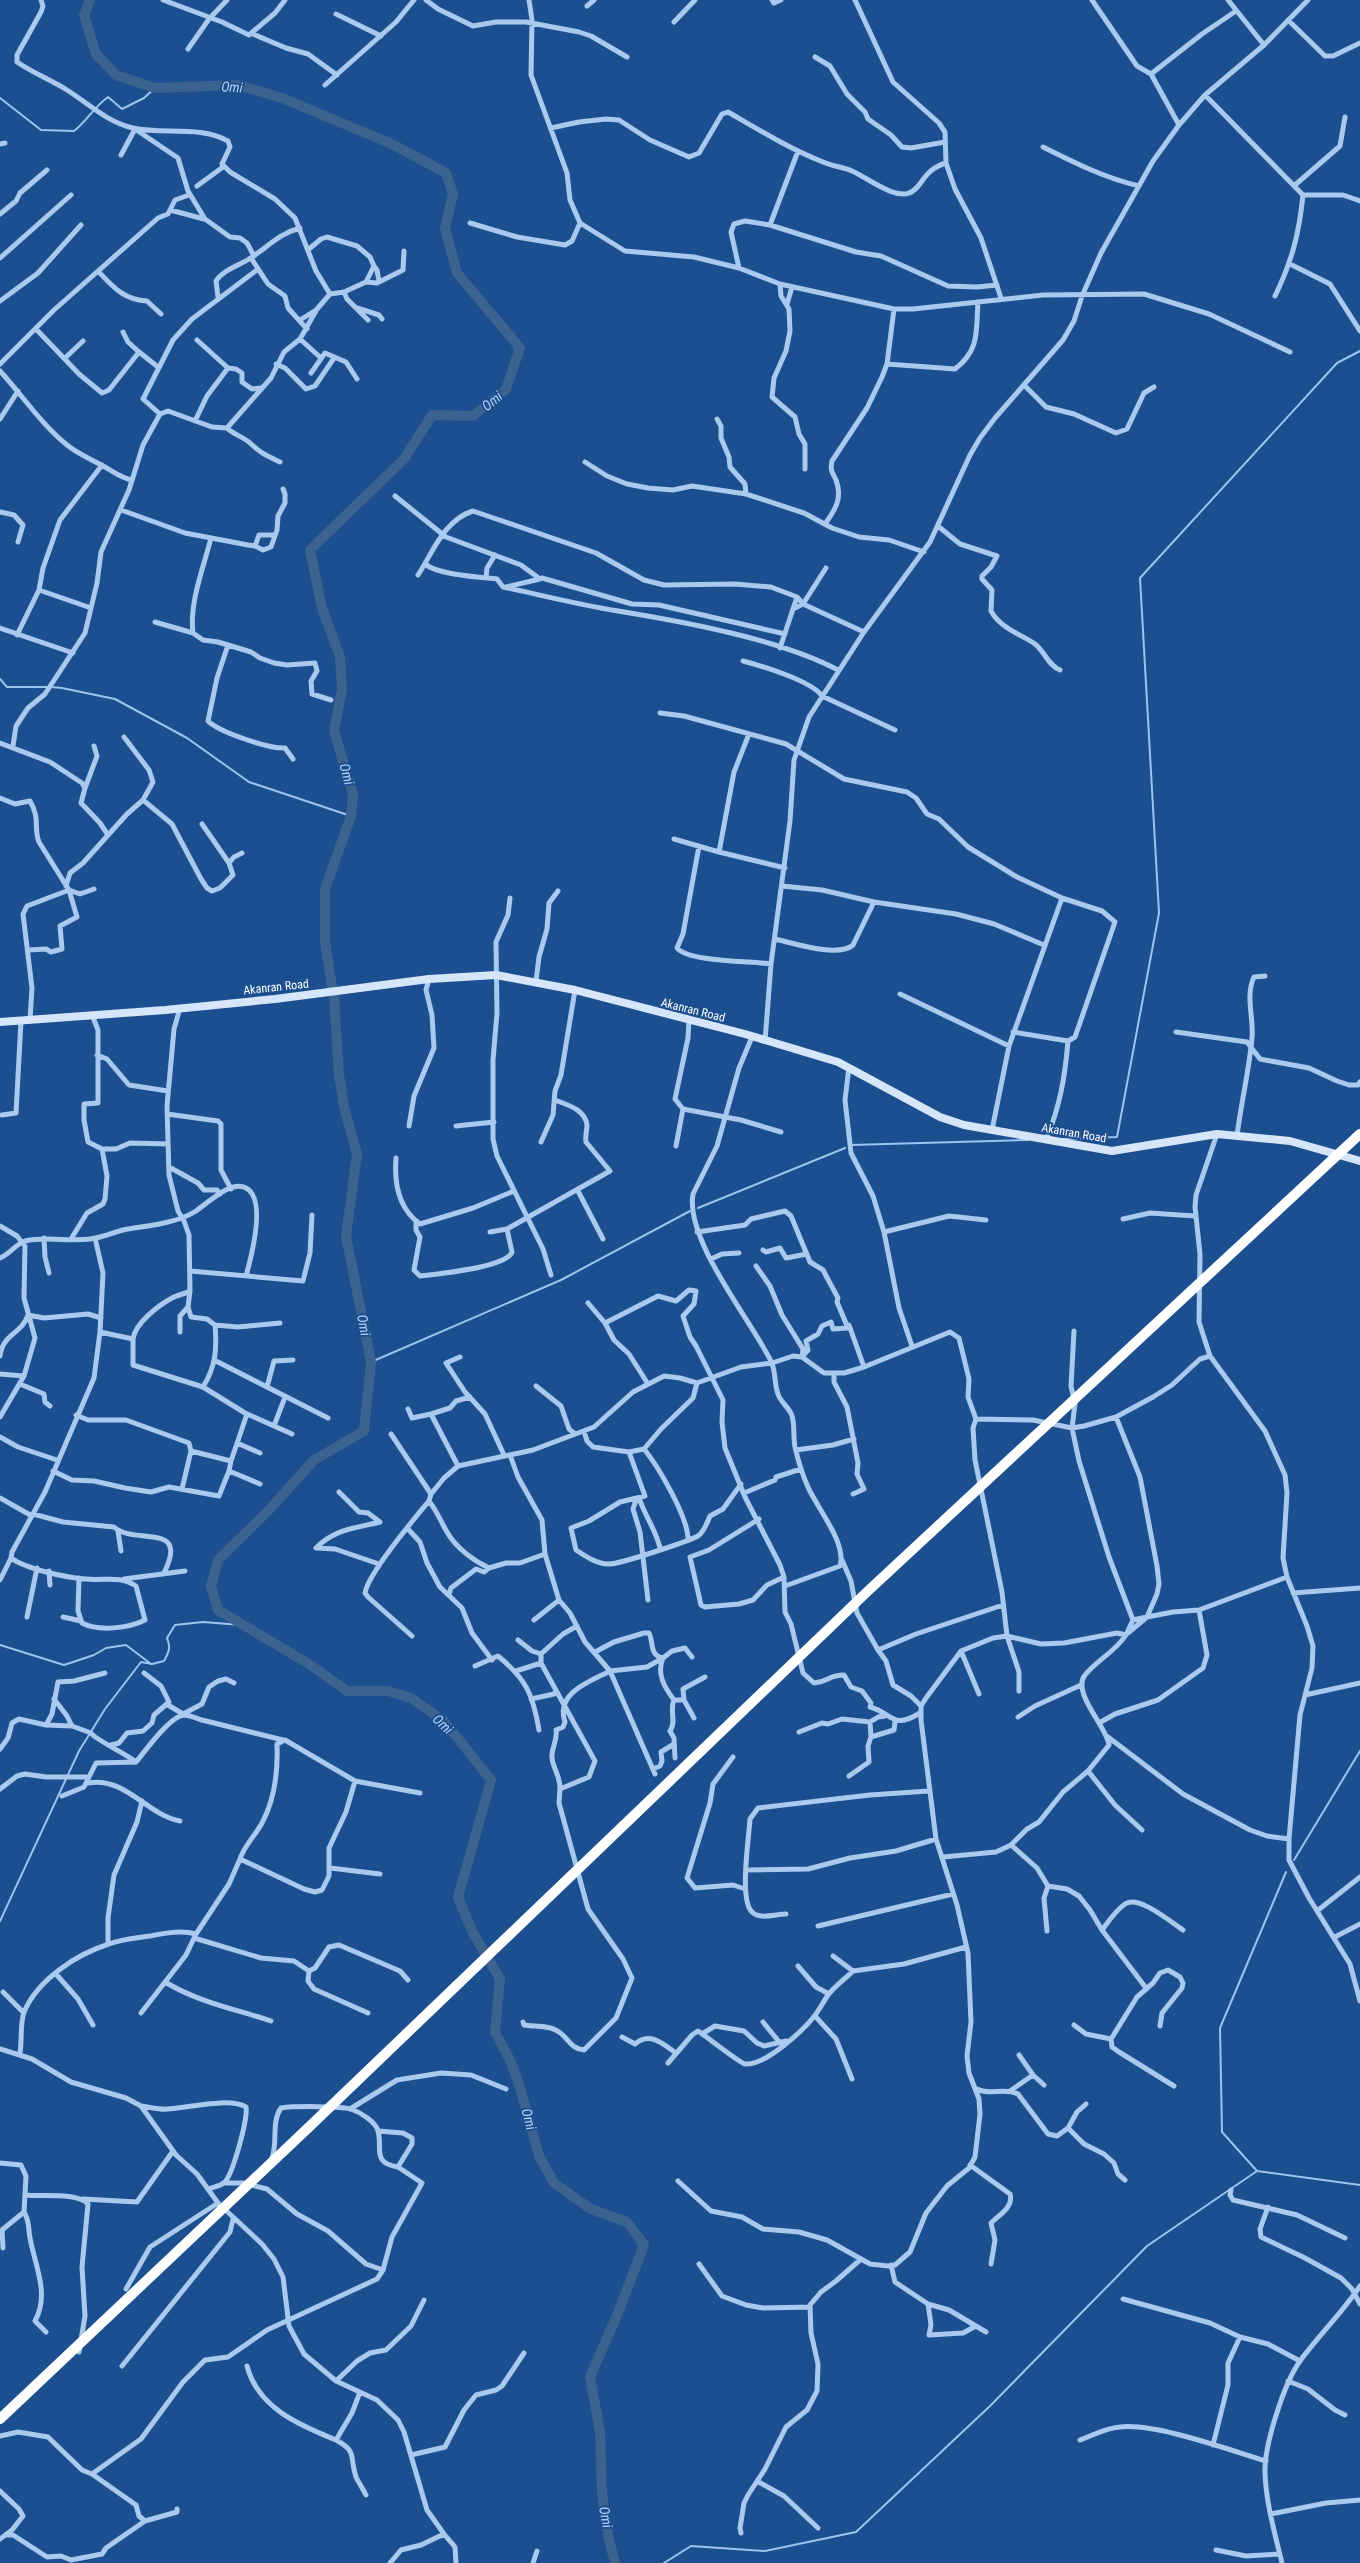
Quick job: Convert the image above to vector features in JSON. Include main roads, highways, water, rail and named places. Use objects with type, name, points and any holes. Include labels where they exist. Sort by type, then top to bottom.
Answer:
[{"type":"highway","points":[[0,2419],[400,2041],[870,1590],[1360,1134]]},
{"type":"main road","name":"Akanran Road","points":[[0,1022],[275,999],[429,980],[496,975],[536,981],[575,990],[752,1036],[849,1067],[940,1117],[964,1125],[1112,1151],[1217,1134],[1290,1142],[1360,1161]]},
{"type":"waterway","name":"Omi","points":[[90,0],[84,15],[96,54],[116,75],[155,88],[238,85],[282,98],[392,144],[446,173],[453,194],[445,228],[457,273],[520,348],[506,389],[473,416],[432,415],[404,459],[310,550],[322,608],[340,657],[342,689],[334,731],[353,795],[351,816],[325,889],[325,941],[332,987]]},
{"type":"waterway","points":[[0,98],[41,130],[74,131],[108,97],[122,109],[144,98],[155,88]]},
{"type":"waterway","points":[[1063,1139],[1117,1137],[1159,913],[1140,578],[1337,363],[1360,351]]},
{"type":"waterway","points":[[0,679],[7,687],[47,687]]},
{"type":"waterway","points":[[51,687],[115,699],[187,738],[249,782],[351,816]]},
{"type":"waterway","name":"Omi","points":[[334,997],[339,1074],[344,1107],[357,1154],[346,1236],[371,1362],[364,1431],[314,1460],[269,1510],[218,1560],[211,1586],[218,1610],[309,1664],[347,1691],[388,1691],[411,1698],[444,1721],[491,1780],[458,1897],[472,1931],[500,1979],[495,2032],[510,2060],[519,2084],[539,2156],[554,2183],[591,2209],[627,2222],[644,2245],[618,2313],[590,2377],[600,2432],[602,2493],[609,2540],[615,2563]]},
{"type":"waterway","points":[[851,1145],[1028,1140]]},
{"type":"waterway","points":[[698,1208],[845,1148]]},
{"type":"waterway","points":[[371,1362],[561,1280],[690,1211]]},
{"type":"waterway","points":[[0,1921],[79,1751],[105,1709],[141,1662],[152,1664],[164,1661],[169,1650],[167,1638],[175,1625],[203,1622],[241,1625]]},
{"type":"waterway","points":[[0,1645],[64,1665],[94,1655],[106,1648],[126,1645],[151,1664]]},
{"type":"waterway","points":[[1294,1860],[1360,1751]]},
{"type":"waterway","points":[[1257,2171],[1222,2132],[1220,2028],[1286,1872]]},
{"type":"waterway","points":[[664,2563],[691,2546],[765,2551],[856,2532],[990,2406],[1147,2246],[1257,2171],[1360,2185]]}]
